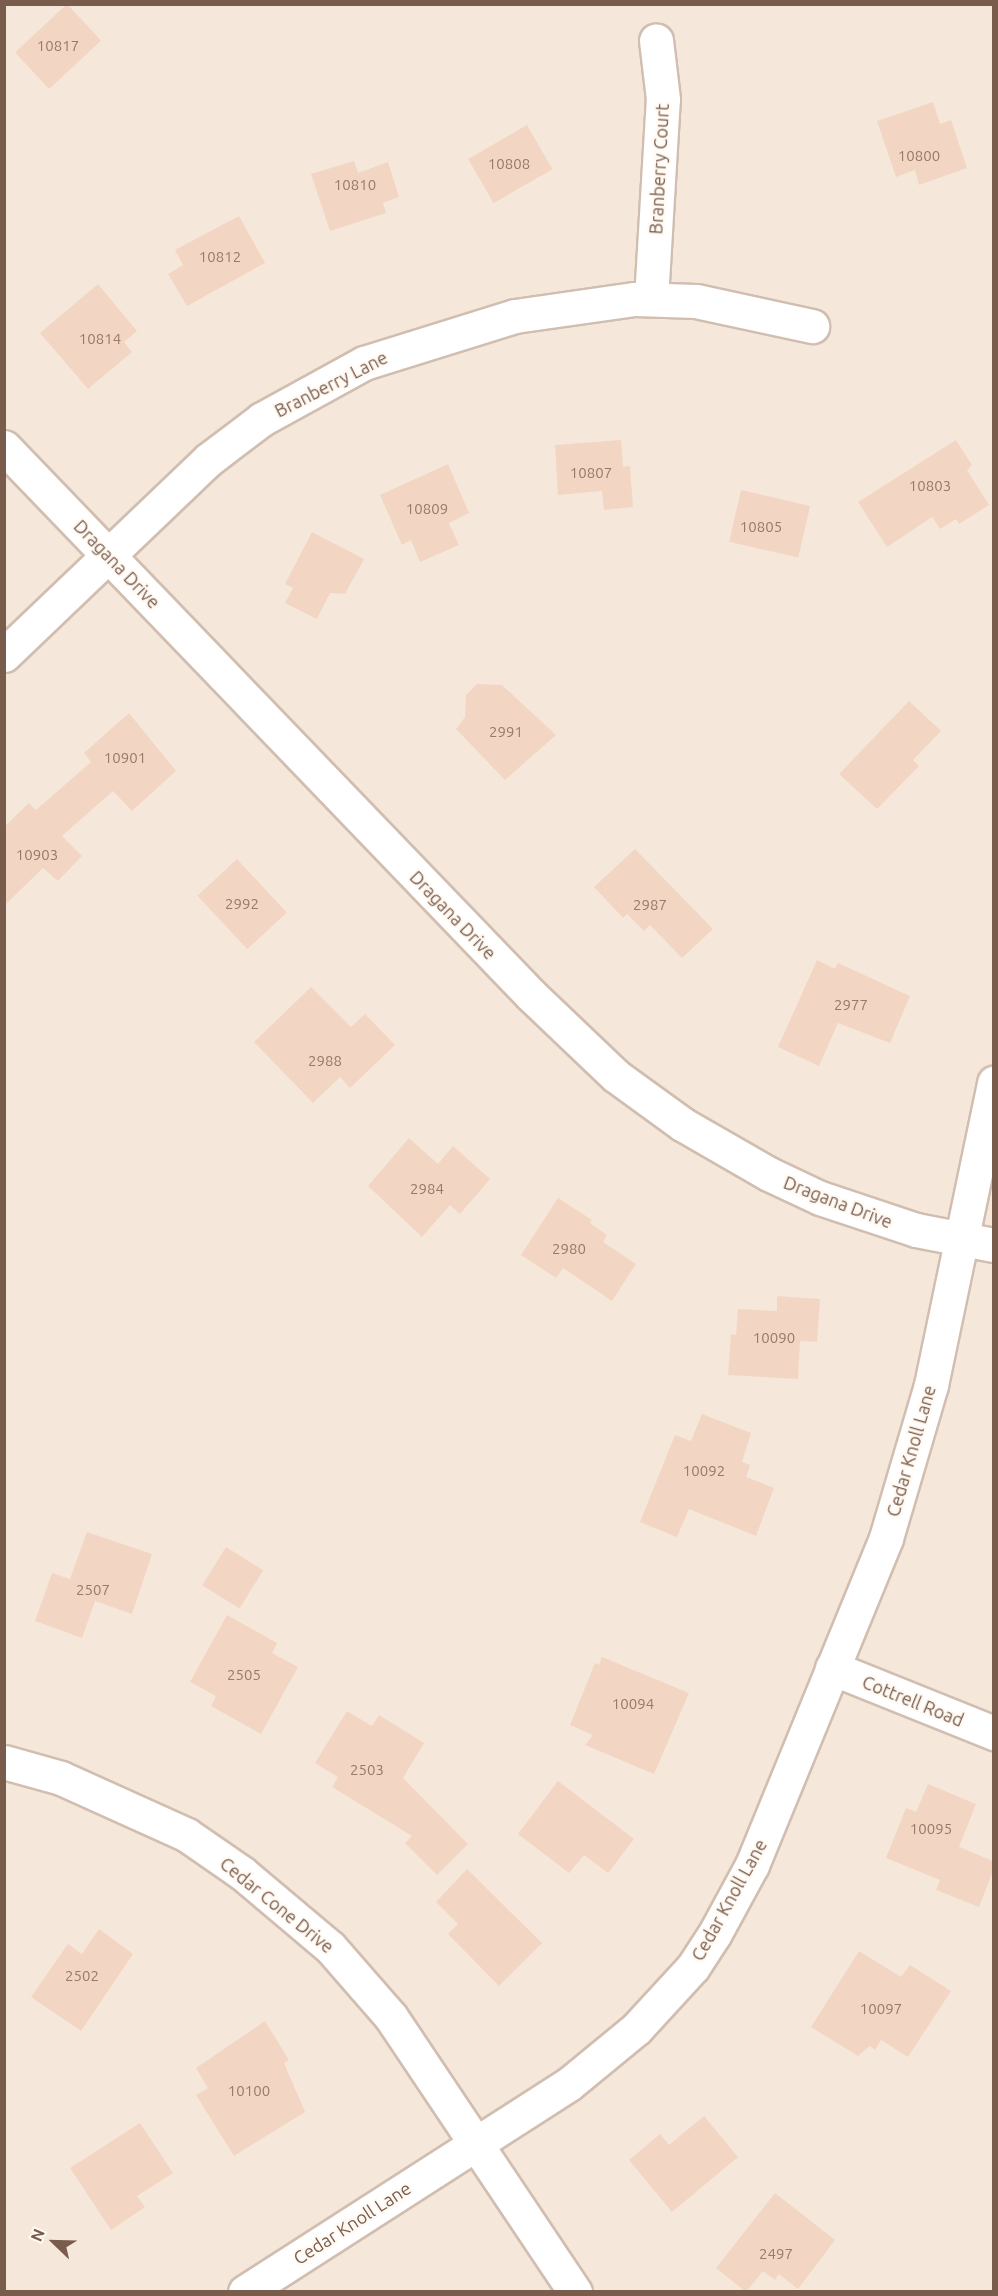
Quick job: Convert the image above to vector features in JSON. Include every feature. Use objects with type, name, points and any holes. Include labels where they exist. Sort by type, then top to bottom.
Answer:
[{"type":"street","name":"Branberry Court","points":[[651,299],[663,99],[656,40]]},
{"type":"street","name":"Branberry Lane","points":[[4,655],[208,460],[253,426],[364,363],[515,316],[651,299],[696,301],[812,326]]},
{"type":"street","name":"Dragana Drive","points":[[4,447],[531,995],[616,1076],[682,1124],[769,1174],[820,1198],[916,1230],[993,1245]]},
{"type":"street","name":"Cedar Knoll Lane","points":[[245,2292],[568,2084],[636,2029],[693,1967],[752,1865],[886,1538],[931,1384],[993,1083]]},
{"type":"street","name":"Cottrell Road","points":[[832,1668],[993,1733]]},
{"type":"street","name":"Cedar Cone Drive","points":[[4,1762],[61,1778],[126,1805],[187,1835],[242,1873],[330,1947],[391,2017],[575,2292]]},
{"type":"shaded area","points":[[5,5],[993,5],[993,2291],[5,2291]]},
{"type":"building","points":[[67,4],[101,41],[49,89],[15,52]]},
{"type":"building","points":[[933,102],[940,124],[951,120],[967,168],[919,185],[915,170],[896,177],[877,121]]},
{"type":"building","points":[[527,125],[552,169],[494,203],[468,159]]},
{"type":"building","points":[[354,161],[358,173],[388,162],[399,197],[383,203],[386,213],[330,231],[311,174]]},
{"type":"building","points":[[239,216],[265,263],[187,306],[168,274],[183,265],[175,250]]},
{"type":"building","points":[[98,284],[137,331],[124,342],[132,352],[88,389],[40,333]]},
{"type":"building","points":[[621,440],[623,467],[630,466],[633,507],[604,510],[602,491],[558,495],[555,445]]},
{"type":"building","points":[[956,440],[972,465],[967,470],[989,505],[959,524],[956,519],[940,529],[932,517],[887,547],[858,502]]},
{"type":"building","points":[[448,464],[469,513],[449,523],[459,545],[420,562],[411,540],[402,545],[380,495]]},
{"type":"building","points":[[741,490],[810,506],[798,558],[729,542]]},
{"type":"building","points":[[312,532],[364,559],[345,594],[330,593],[317,619],[285,603],[293,588],[285,584]]},
{"type":"building","points":[[477,684],[502,685],[556,735],[505,780],[456,729],[465,717],[466,695]]},
{"type":"building","points":[[909,701],[941,731],[913,760],[919,766],[877,809],[839,774]]},
{"type":"building","points":[[129,713],[176,771],[132,811],[113,791],[62,836],[82,856],[58,881],[43,868],[4,906],[4,827],[29,803],[36,810],[91,762],[84,753]]},
{"type":"building","points":[[635,849],[713,929],[682,958],[650,925],[644,931],[627,914],[623,918],[594,887]]},
{"type":"building","points":[[237,859],[287,912],[247,949],[198,896]]},
{"type":"building","points":[[817,960],[835,969],[838,963],[910,996],[890,1043],[838,1023],[819,1066],[778,1047]]},
{"type":"building","points":[[311,987],[351,1027],[365,1014],[395,1045],[350,1088],[340,1077],[313,1103],[254,1042]]},
{"type":"building","points":[[409,1138],[438,1164],[453,1146],[490,1179],[460,1214],[450,1205],[422,1237],[368,1186]]},
{"type":"building","points":[[558,1198],[592,1220],[590,1223],[607,1235],[603,1242],[636,1264],[612,1301],[563,1268],[556,1278],[521,1255]]},
{"type":"building","points":[[777,1296],[820,1299],[817,1342],[800,1341],[798,1379],[728,1375],[731,1334],[736,1335],[738,1309],[777,1311]]},
{"type":"building","points":[[702,1414],[751,1433],[742,1462],[750,1465],[746,1477],[774,1488],[756,1536],[689,1509],[677,1537],[640,1522],[675,1435],[691,1441]]},
{"type":"building","points":[[87,1532],[152,1554],[132,1614],[95,1601],[82,1638],[35,1621],[52,1573],[70,1579]]},
{"type":"building","points":[[226,1547],[263,1570],[239,1608],[202,1585]]},
{"type":"building","points":[[227,1615],[277,1643],[272,1653],[298,1667],[261,1734],[211,1706],[216,1696],[190,1682]]},
{"type":"building","points":[[602,1657],[689,1693],[654,1774],[585,1745],[593,1735],[570,1725],[595,1663],[599,1665]]},
{"type":"building","points":[[347,1711],[372,1726],[379,1715],[424,1743],[403,1778],[468,1844],[437,1875],[405,1843],[412,1836],[332,1787],[338,1777],[315,1763]]},
{"type":"building","points":[[558,1781],[634,1839],[608,1873],[584,1855],[569,1873],[518,1834]]},
{"type":"building","points":[[928,1784],[976,1804],[959,1847],[993,1861],[993,1871],[979,1907],[936,1890],[940,1880],[886,1858],[906,1808],[916,1812]]},
{"type":"building","points":[[467,1869],[542,1943],[499,1986],[448,1934],[458,1924],[436,1902]]},
{"type":"building","points":[[99,1929],[133,1954],[81,2031],[31,1997],[68,1944],[82,1954]]},
{"type":"building","points":[[859,1951],[901,1977],[910,1965],[951,1991],[908,2057],[881,2040],[875,2050],[870,2046],[858,2056],[811,2027]]},
{"type":"building","points":[[265,2021],[289,2060],[284,2063],[305,2112],[234,2156],[196,2095],[208,2088],[196,2068]]},
{"type":"building","points":[[704,2116],[738,2157],[672,2212],[629,2160],[660,2134],[669,2145]]},
{"type":"building","points":[[140,2123],[173,2173],[137,2196],[145,2207],[111,2230],[70,2168]]},
{"type":"building","points":[[775,2193],[835,2240],[798,2289],[779,2274],[775,2280],[763,2271],[746,2292],[716,2268]]}]
